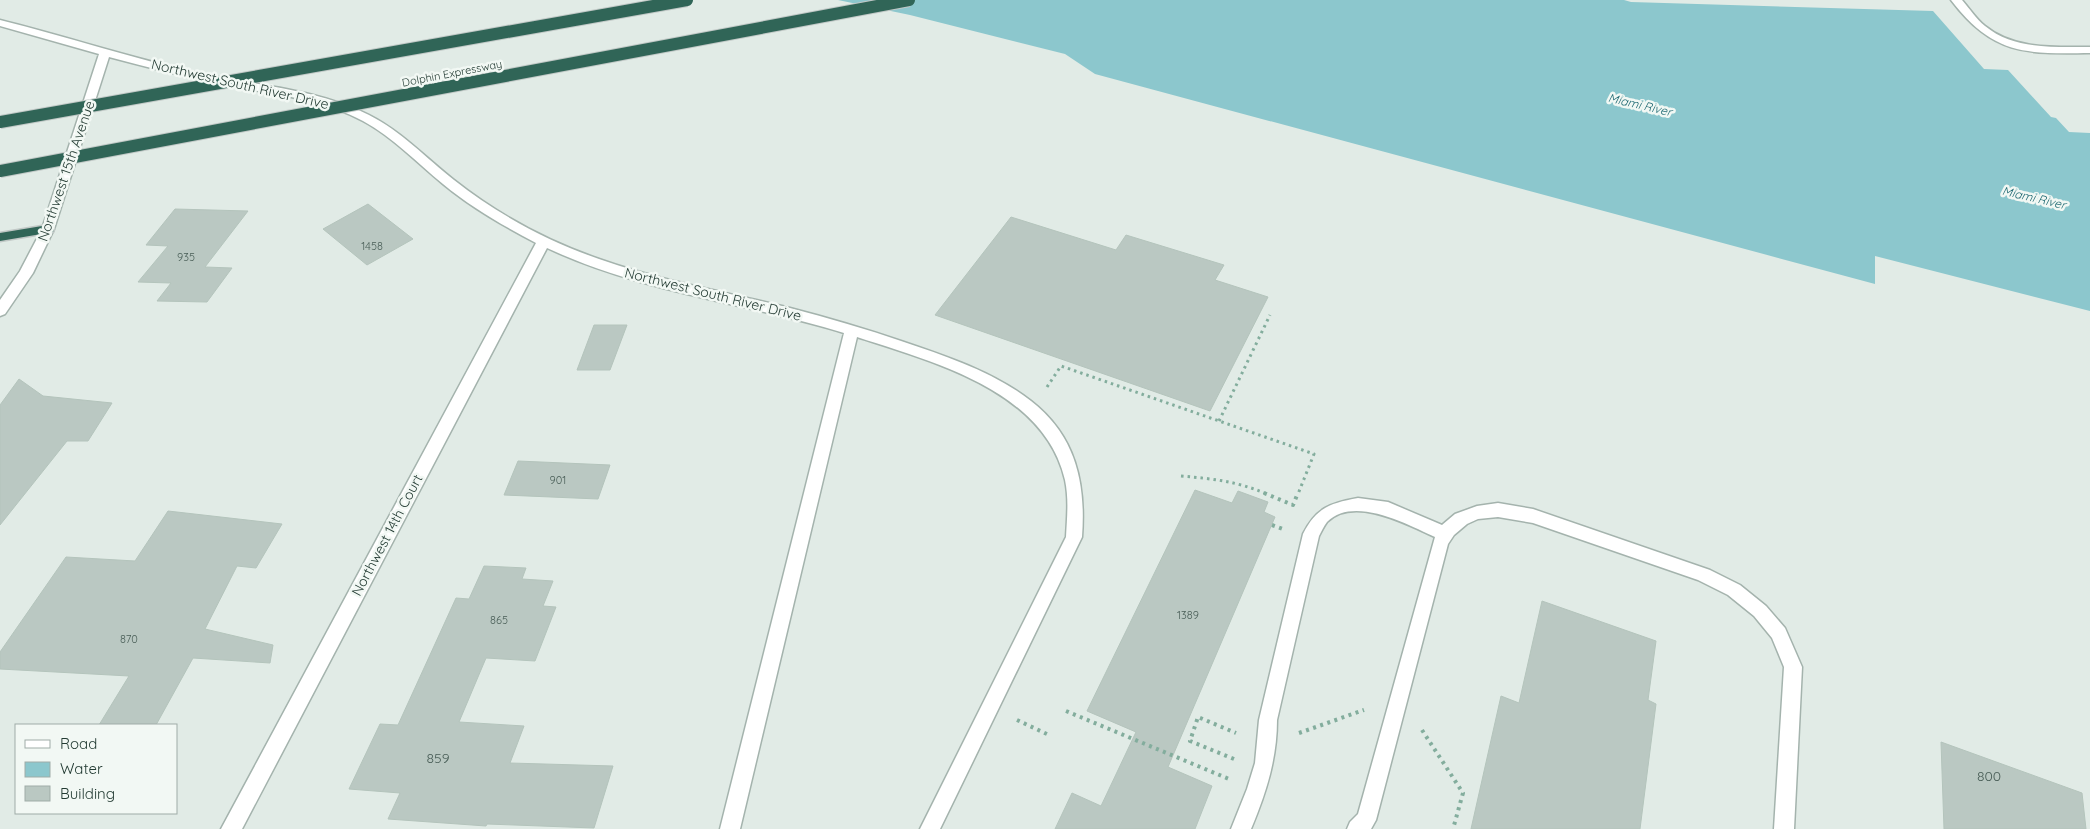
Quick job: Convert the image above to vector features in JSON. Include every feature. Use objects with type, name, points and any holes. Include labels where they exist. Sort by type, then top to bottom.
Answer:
[{"type":"highway","points":[[0,122],[687,0]]},
{"type":"highway","name":"Dolphin Expressway","points":[[0,171],[909,0]]},
{"type":"highway","points":[[0,237],[48,229]]},
{"type":"street","points":[[1956,0],[1981,28],[1994,38],[2011,45],[2054,50],[2090,50]]},
{"type":"street","name":"Northwest South River Drive","points":[[0,23],[206,78],[308,98],[345,109],[367,119],[396,138],[462,193],[499,217],[544,241],[589,260],[638,277],[852,329],[949,362],[1024,404],[1053,433],[1069,463],[1076,495],[1074,536],[930,829]]},
{"type":"street","name":"Northwest 15th Avenue","points":[[0,312],[26,273],[48,229],[106,52]]},
{"type":"street","name":"Northwest 14th Court","points":[[231,829],[544,241]]},
{"type":"street","points":[[730,829],[852,329]]},
{"type":"street","points":[[1241,829],[1262,775],[1268,748],[1268,720],[1311,534],[1322,517],[1339,508],[1358,505],[1388,509],[1446,534]]},
{"type":"street","points":[[1357,829],[1366,820],[1440,543],[1461,519],[1477,513],[1498,510],[1533,516],[1704,574],[1734,590],[1760,611],[1779,633],[1793,667],[1784,829]]},
{"type":"path","points":[[1219,421],[1270,315]]},
{"type":"path","points":[[1045,390],[1060,366],[1314,454],[1293,504],[1244,484],[1225,480],[1181,476]]},
{"type":"path","points":[[1290,736],[1374,706]]},
{"type":"path","points":[[1066,711],[1235,781]]},
{"type":"path","points":[[1012,717],[1049,735]]},
{"type":"path","points":[[1239,734],[1198,717],[1190,741],[1242,762]]},
{"type":"path","points":[[1418,724],[1463,793],[1453,829]]},
{"type":"water","name":"Miami River","points":[[838,0],[1624,0],[1631,2],[1933,11],[1984,69],[2008,70],[2051,117],[2056,118],[2069,132],[2090,133],[2090,311],[1875,256],[1875,284],[1095,74],[1065,54],[910,15]]},
{"type":"building","points":[[368,204],[413,239],[367,265],[323,229]]},
{"type":"building","points":[[175,209],[248,211],[205,267],[232,268],[207,302],[157,301],[171,283],[138,282],[168,246],[146,245]]},
{"type":"building","points":[[1011,217],[1116,250],[1126,235],[1224,265],[1215,280],[1268,297],[1210,411],[935,315]]},
{"type":"building","points":[[594,325],[627,325],[610,370],[577,370]]},
{"type":"building","points":[[19,379],[43,396],[112,403],[88,441],[67,441],[0,525],[0,405]]},
{"type":"building","points":[[518,461],[610,465],[598,499],[504,495]]},
{"type":"building","points":[[1195,490],[1232,503],[1238,491],[1268,502],[1264,512],[1275,517],[1168,767],[1212,786],[1195,829],[1055,829],[1072,793],[1101,806],[1136,732],[1087,711]]},
{"type":"building","points":[[168,511],[282,524],[256,568],[237,566],[205,629],[273,645],[270,663],[193,658],[157,724],[100,724],[129,676],[0,669],[0,652],[66,557],[135,561]]},
{"type":"building","points":[[484,566],[526,568],[522,579],[553,581],[543,606],[556,607],[535,661],[486,658],[459,722],[524,726],[510,763],[613,766],[594,828],[487,824],[486,826],[388,819],[400,793],[349,789],[380,724],[398,725],[456,598],[469,599]]},
{"type":"building","points":[[1542,601],[1656,641],[1648,700],[1656,704],[1640,829],[1471,829],[1501,696],[1519,703]]},
{"type":"building","points":[[1941,742],[2082,793],[2086,829],[1944,829]]}]
